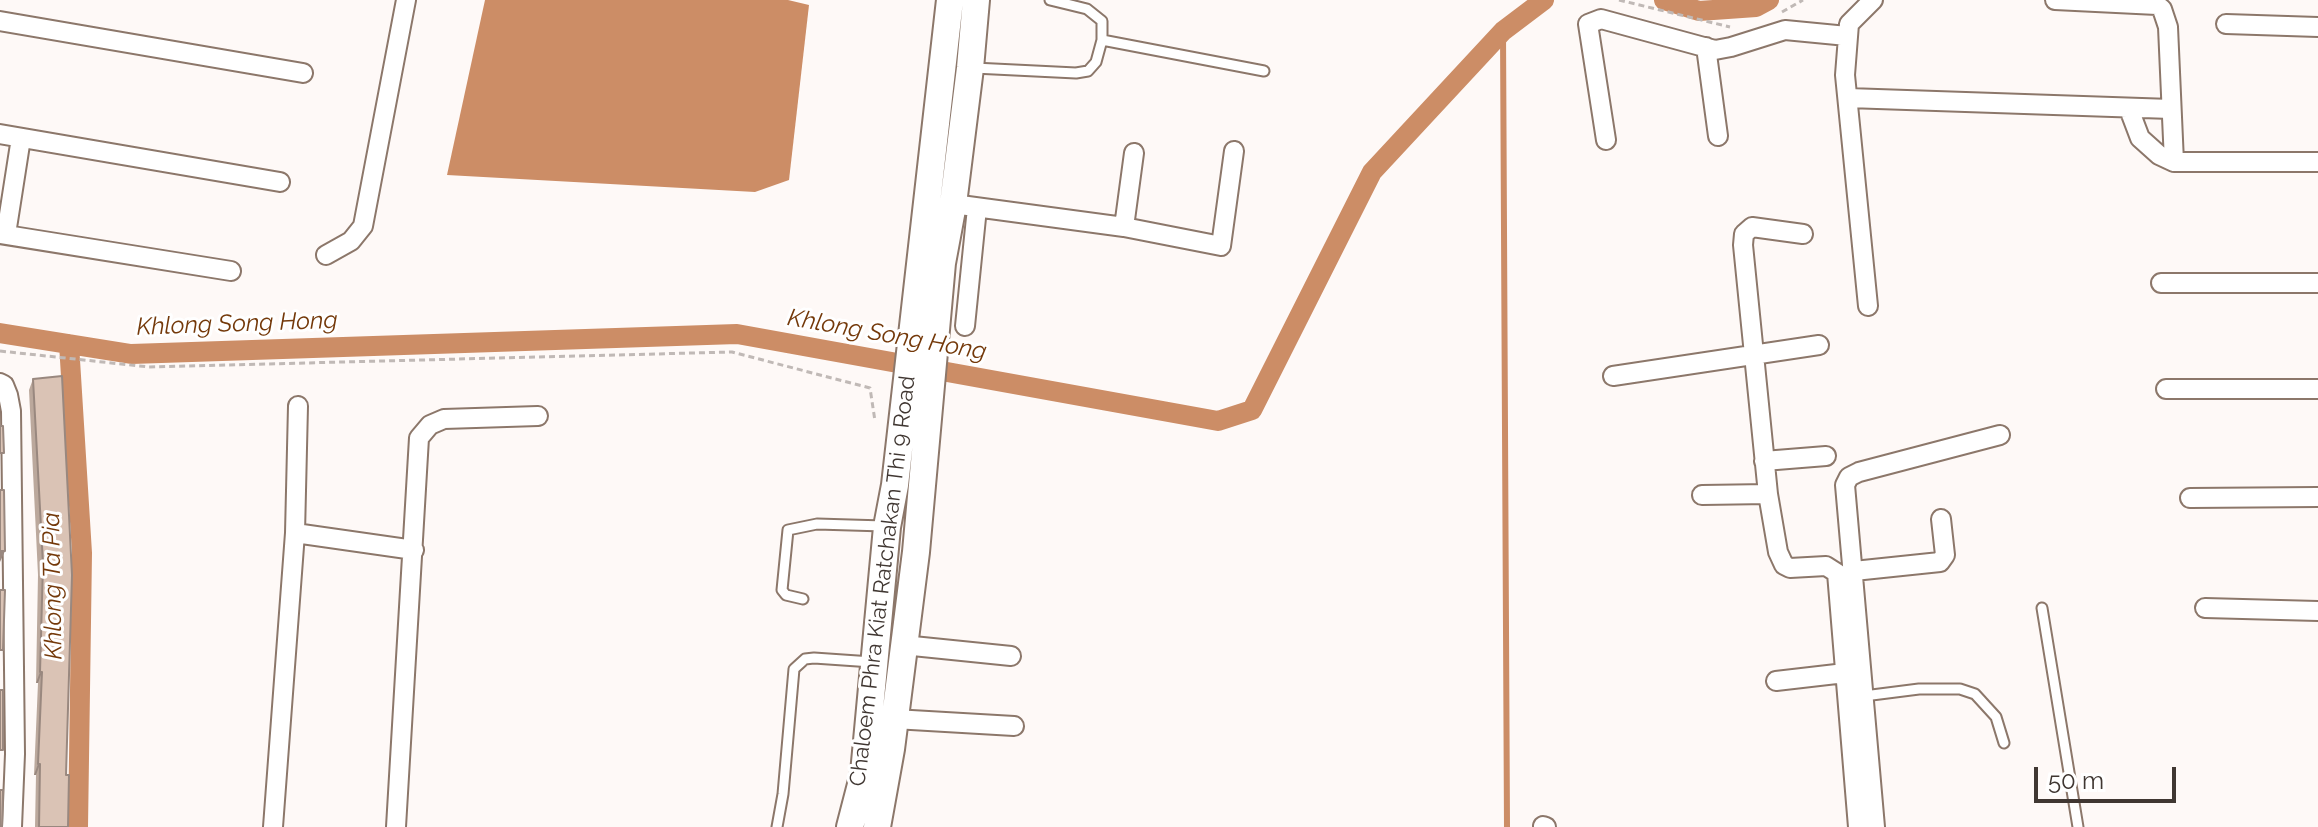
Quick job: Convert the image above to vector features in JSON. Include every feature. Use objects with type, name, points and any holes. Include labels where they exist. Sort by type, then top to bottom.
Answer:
[{"type":"main road","name":"Chaloem Phra Kiat Ratchakan Thi 9 Road","points":[[877,827],[903,645],[908,486],[931,262],[942,67],[950,0]]},
{"type":"main road","name":"Chaloem Phra Kiat Ratchakan Thi 9 Road","points":[[931,262],[965,206],[976,0]]},
{"type":"main road","name":"Chaloem Phra Kiat Ratchakan Thi 9 Road","points":[[850,827],[864,773],[887,527],[908,486]]},
{"type":"street","points":[[326,255],[351,241],[363,226],[406,0]]},
{"type":"street","points":[[1868,306],[1845,75],[1849,24],[1873,0]]},
{"type":"street","points":[[2055,0],[2157,5],[2162,9],[2168,27],[2174,162]]},
{"type":"street","points":[[1606,140],[1588,24],[1601,19],[1715,50],[1785,30],[1847,36]]},
{"type":"street","points":[[0,21],[303,73]]},
{"type":"street","points":[[2226,24],[2318,27]]},
{"type":"street","points":[[1706,47],[1718,136]]},
{"type":"street","points":[[1848,98],[2171,109]]},
{"type":"street","points":[[2129,109],[2140,138],[2159,155],[2174,162],[2318,162]]},
{"type":"street","points":[[0,134],[280,182]]},
{"type":"street","points":[[21,138],[3,234],[231,271]]},
{"type":"street","points":[[965,326],[965,206],[1124,227],[1221,246],[1234,151]]},
{"type":"street","points":[[1124,227],[1134,153]]},
{"type":"street","points":[[1803,234],[1752,227],[1744,234],[1754,354],[1764,461],[1778,552],[1784,565],[1790,568],[1826,566],[1837,573],[1858,827]]},
{"type":"street","points":[[2161,283],[2318,283]]},
{"type":"street","points":[[1613,376],[1819,345]]},
{"type":"street","points":[[0,383],[8,395],[11,411],[6,481],[7,782],[12,827]]},
{"type":"street","points":[[2166,389],[2318,389]]},
{"type":"street","points":[[273,827],[295,533],[298,406]]},
{"type":"street","points":[[396,827],[419,438],[430,425],[444,419],[538,416]]},
{"type":"street","points":[[1875,827],[1845,485],[1849,477],[2000,435]]},
{"type":"street","points":[[1764,461],[1826,456]]},
{"type":"street","points":[[1702,495],[1768,494]]},
{"type":"street","points":[[2190,498],[2318,497]]},
{"type":"street","points":[[1854,571],[1940,562],[1945,555],[1941,519]]},
{"type":"street","points":[[295,533],[414,550]]},
{"type":"street","points":[[2205,608],[2318,611]]},
{"type":"street","points":[[903,645],[1011,656]]},
{"type":"street","points":[[1776,681],[1845,673]]},
{"type":"street","points":[[894,719],[1014,726]]},
{"type":"lane","points":[[942,67],[1088,71],[1096,62],[1102,40],[1102,21],[1087,9],[1050,0]]},
{"type":"lane","points":[[1102,40],[1264,71]]},
{"type":"lane","points":[[803,599],[786,595],[782,590],[788,530],[817,524],[887,527]]},
{"type":"lane","points":[[2042,608],[2078,827]]},
{"type":"lane","points":[[777,827],[794,669],[805,659],[814,658],[875,662]]},
{"type":"lane","points":[[1864,696],[1919,689],[1960,689],[1975,694],[1996,717],[2004,743]]},
{"type":"path","points":[[1619,0],[1729,27]]},
{"type":"path","points":[[1771,18],[1803,0]]},
{"type":"path","points":[[0,351],[149,367],[732,352],[870,388],[875,421]]},
{"type":"shaded area","points":[[485,0],[788,0],[809,5],[789,180],[755,192],[447,175]]},
{"type":"building","points":[[62,376],[72,575],[66,775],[69,775],[68,827],[39,827],[43,564],[33,379]]},
{"type":"building","points":[[0,426],[3,426],[4,453],[0,453]]},
{"type":"building","points":[[0,490],[4,490],[5,551],[0,551]]},
{"type":"building","points":[[0,590],[5,590],[3,650],[0,650]]},
{"type":"building","points":[[0,690],[3,690],[3,750],[0,750]]},
{"type":"building","points":[[0,790],[3,790],[2,827],[0,827]]},
{"type":"waterway","name":"Khlong Song Hong","points":[[0,333],[131,354],[737,334],[1218,421],[1252,410],[1372,172],[1503,31],[1544,0]]},
{"type":"waterway","name":"Khlong Song Hong","points":[[1664,0],[1699,11],[1756,7],[1769,0]]},
{"type":"waterway","points":[[1503,31],[1507,827]]},
{"type":"waterway","name":"Khlong Ta Pia","points":[[69,344],[82,553],[78,827]]}]
